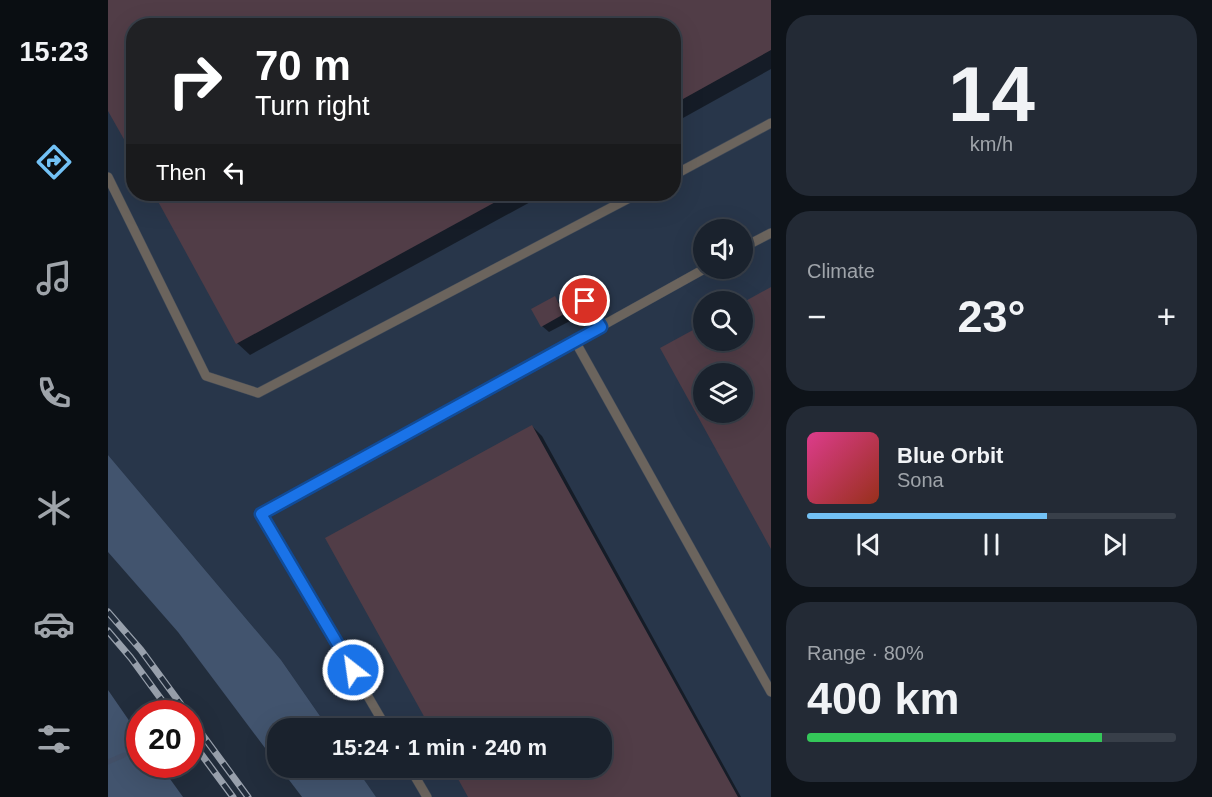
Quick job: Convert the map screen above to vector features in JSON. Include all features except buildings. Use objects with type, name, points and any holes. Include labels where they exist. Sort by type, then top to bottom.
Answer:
[{"type":"lane","points":[[681,171],[771,123]]},
{"type":"lane","points":[[108,177],[206,376],[258,393],[625,201]]},
{"type":"lane","points":[[753,242],[771,233]]},
{"type":"lane","points":[[381,718],[261,514],[693,275]]},
{"type":"lane","points":[[585,301],[601,327]]},
{"type":"lane","points":[[575,341],[771,692]]},
{"type":"lane","points":[[416,778],[427,797]]},
{"type":"shaded area","points":[[108,0],[771,0],[771,797],[376,797],[363,778],[612,778],[612,718],[321,718],[281,660],[108,455]]},
{"type":"shaded area","points":[[108,455],[281,660],[321,718],[267,718],[267,751],[178,632],[108,552]]},
{"type":"shaded area","points":[[108,690],[126,716],[126,778],[169,778],[183,797],[108,797]]},
{"type":"shaded area","points":[[288,778],[363,778],[376,797],[302,797]]},
{"type":"waterway","points":[[108,762],[124,755]]},
{"type":"railway","points":[[108,612],[141,650],[178,700]]},
{"type":"railway","points":[[108,631],[162,700]]},
{"type":"railway","points":[[204,737],[248,797]]},
{"type":"railway","points":[[204,758],[233,797]]},
{"type":"route","points":[[353,670],[261,514],[601,327],[585,301]]}]
